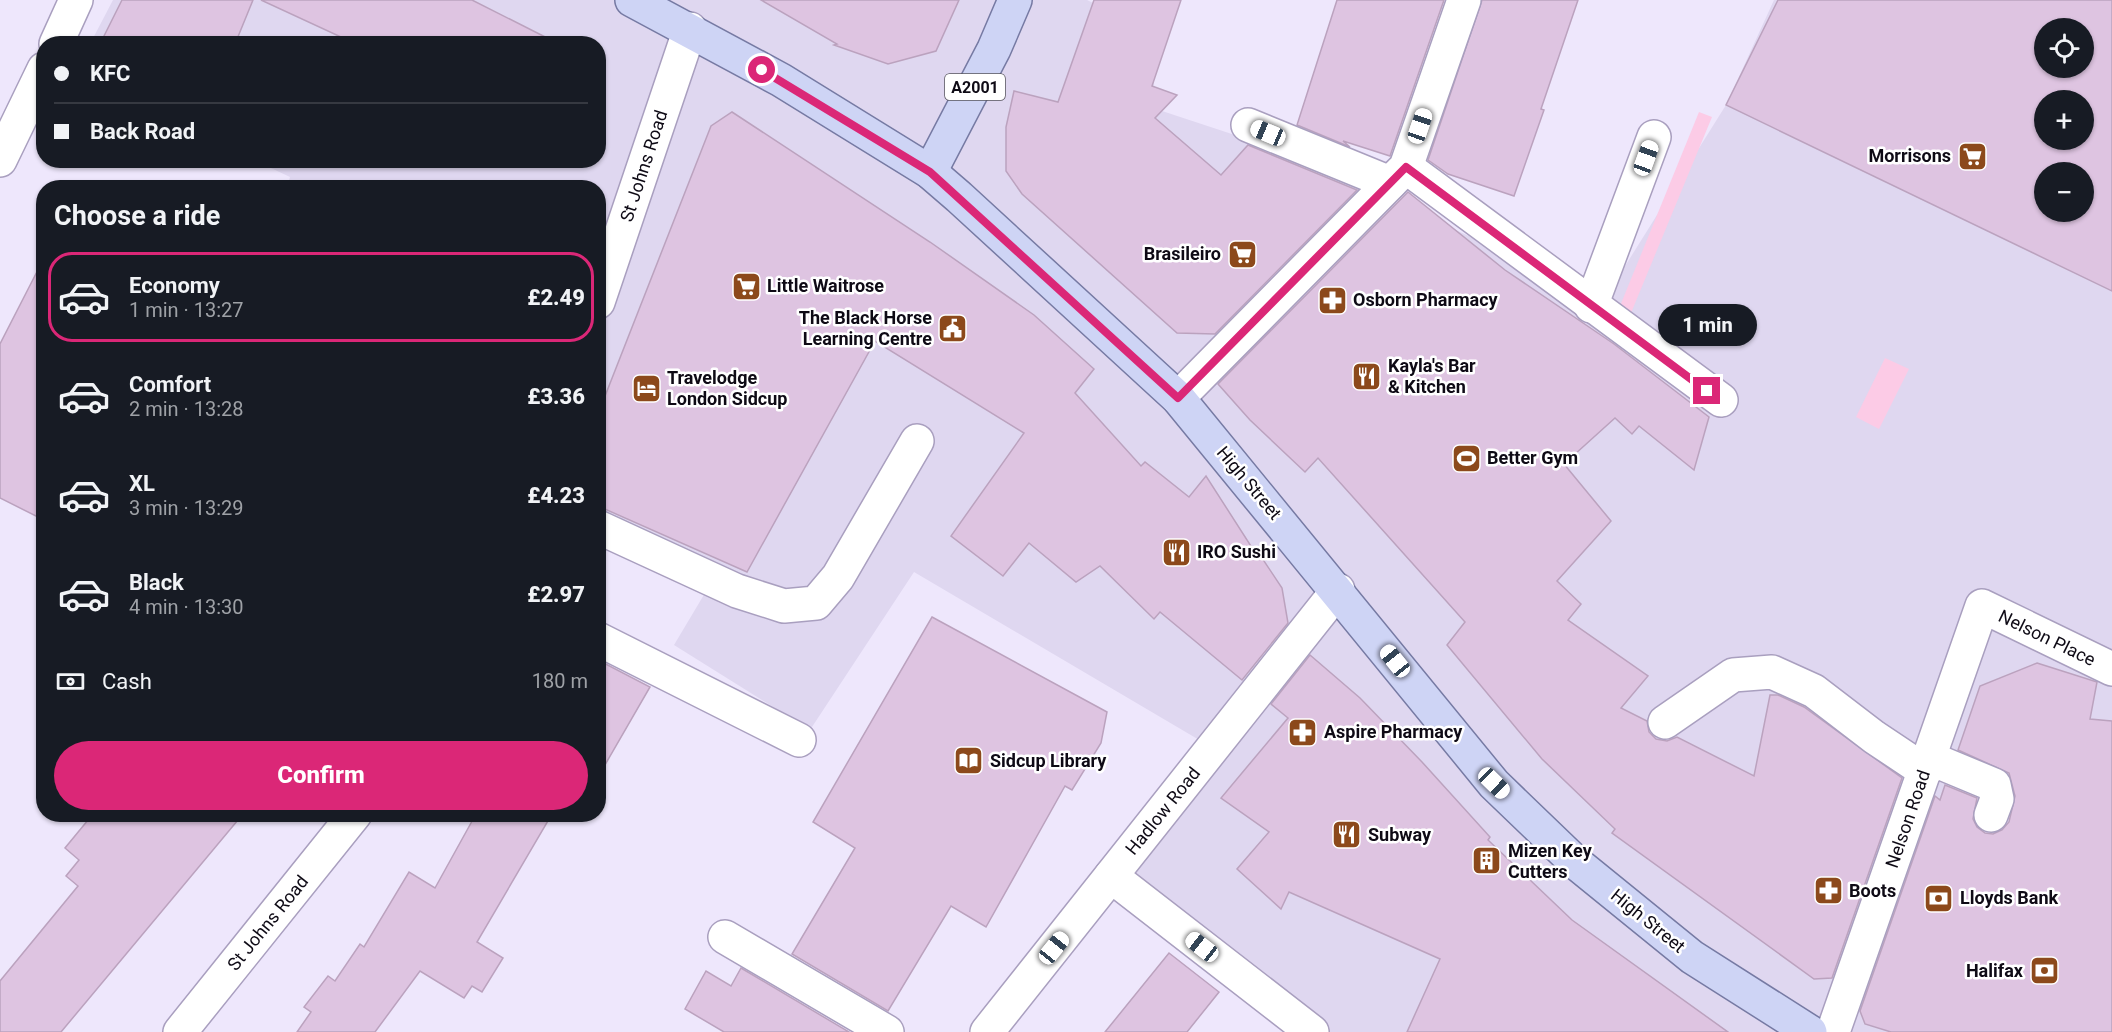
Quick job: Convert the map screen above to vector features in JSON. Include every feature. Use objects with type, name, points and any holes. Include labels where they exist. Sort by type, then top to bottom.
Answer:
[{"type":"main road","name":"High Street","points":[[632,0],[690,29],[781,80],[930,172],[1178,398],[1338,590],[1494,783],[1575,862],[1692,957],[1810,1032]]},
{"type":"main road","name":"A2001","points":[[930,172],[994,49],[1015,0]]},
{"type":"street","points":[[60,36],[76,0]]},
{"type":"street","points":[[1178,398],[1398,175],[1464,0]]},
{"type":"street","name":"St Johns Road","points":[[606,278],[690,29]]},
{"type":"street","points":[[0,160],[36,86]]},
{"type":"street","points":[[1248,125],[1398,175],[1591,306],[1721,400]]},
{"type":"street","points":[[1591,306],[1654,136]]},
{"type":"street","points":[[606,531],[737,591],[784,606],[816,603],[838,577],[917,441]]},
{"type":"street","name":"Hadlow Road","points":[[987,1032],[1338,590]]},
{"type":"street","name":"Nelson Place","points":[[1982,606],[2112,669]]},
{"type":"street","name":"Nelson Road","points":[[1833,1032],[1982,606]]},
{"type":"street","points":[[606,643],[800,740]]},
{"type":"street","points":[[1665,722],[1733,675],[1772,672],[1814,690],[1874,737],[1927,765],[1994,785],[1997,800],[1991,815]]},
{"type":"street","name":"St Johns Road","points":[[180,1032],[349,822]]},
{"type":"street","points":[[1111,876],[1312,1032]]},
{"type":"street","points":[[724,937],[887,1032]]},
{"type":"shaded area","points":[[113,0],[1087,0],[1150,31],[1156,109],[1280,150],[1605,298],[1726,105],[1774,0],[2112,0],[2112,1032],[1290,1032],[1116,893],[1223,754],[914,572],[810,730],[674,645],[705,593],[606,545],[606,180],[289,180],[290,177],[271,168],[606,168],[606,36],[94,36]]},
{"type":"shaded area","points":[[1699,112],[1712,117],[1631,313],[1620,306]]},
{"type":"shaded area","points":[[1885,358],[1909,369],[1879,429],[1856,417]]},
{"type":"building","points":[[122,0],[253,0],[238,36],[104,36]]},
{"type":"building","points":[[261,0],[472,0],[543,36],[339,36]]},
{"type":"building","points":[[761,0],[959,0],[936,51],[888,64],[834,45],[837,44]]},
{"type":"building","points":[[1094,0],[1181,0],[1152,86],[1177,95],[1155,118],[1221,175],[1248,145],[1357,190],[1215,334],[1177,333],[1022,194],[1006,171],[1006,127],[1014,91],[1058,102]]},
{"type":"building","points":[[1337,0],[1444,0],[1390,156],[1343,141],[1350,147],[1297,125]]},
{"type":"building","points":[[1482,0],[1578,0],[1541,109],[1544,110],[1514,196],[1448,174],[1428,160]]},
{"type":"building","name":"Morrisons","points":[[1778,0],[2112,0],[2112,291],[1726,105]]},
{"type":"building","points":[[732,112],[930,242],[1034,315],[1094,369],[1075,393],[1141,466],[1145,462],[1189,497],[1206,476],[1256,554],[1258,552],[1282,588],[1288,623],[1242,680],[1160,612],[1154,619],[1100,566],[1076,582],[1029,543],[1003,576],[951,536],[1024,433],[875,341],[747,572],[606,510],[606,394],[711,126]]},
{"type":"building","points":[[1408,192],[1505,270],[1614,344],[1709,417],[1694,470],[1639,426],[1632,434],[1615,418],[1564,464],[1611,521],[1557,581],[1581,604],[1568,620],[1648,676],[1621,708],[1647,721],[1649,732],[1656,739],[1667,741],[1677,737],[1754,776],[1770,695],[1778,695],[1804,707],[1902,778],[1832,978],[1814,979],[1612,833],[1615,829],[1542,759],[1447,645],[1465,622],[1318,458],[1305,472],[1250,420],[1218,384]]},
{"type":"building","points":[[36,274],[36,516],[0,498],[0,344]]},
{"type":"building","name":"Sidcup Library","points":[[932,617],[1107,712],[1101,743],[1072,790],[1065,786],[986,927],[951,906],[888,1011],[792,954],[855,848],[813,822]]},
{"type":"building","points":[[1310,655],[1360,698],[1490,837],[1488,840],[1572,920],[1728,1032],[1407,1032],[1440,959],[1289,892],[1281,909],[1237,869],[1269,832],[1221,798],[1288,718],[1271,704]]},
{"type":"building","points":[[2037,663],[2097,682],[2090,719],[2112,721],[2112,1032],[1891,1032],[1865,1024],[1860,1011],[1935,796],[1940,800],[1945,785],[1977,798],[1973,819],[1977,827],[1985,833],[1993,834],[2002,830],[2009,822],[2015,796],[2009,773],[1958,750],[1980,686]]},
{"type":"building","points":[[606,664],[650,687],[606,763]]},
{"type":"building","points":[[86,822],[236,822],[61,1032],[0,1032],[0,981],[78,886],[66,876],[79,860],[65,848]]},
{"type":"building","points":[[472,822],[547,822],[477,942],[503,958],[482,992],[472,986],[464,998],[420,971],[375,1032],[297,1032],[311,1012],[304,1007],[328,976],[335,981],[360,944],[364,947],[409,872],[435,888]]},
{"type":"building","points":[[1169,953],[1219,992],[1187,1032],[1105,1032]]},
{"type":"building","points":[[741,968],[849,1032],[724,1032],[685,1009],[706,971],[731,986]]},
{"type":"place","name":"Morrisons","points":[[1972,156]]},
{"type":"place","name":"Brasileiro","points":[[1242,254]]},
{"type":"place","name":"Little Waitrose","points":[[746,286]]},
{"type":"place","name":"Osborn Pharmacy","points":[[1332,300]]},
{"type":"place","name":"The Black Horse Learning Centre","points":[[953,328]]},
{"type":"place","name":"Kayla's Bar & Kitchen","points":[[1367,376]]},
{"type":"place","name":"Travelodge London Sidcup","points":[[646,388]]},
{"type":"place","name":"Better Gym","points":[[1466,458]]},
{"type":"place","name":"IRO Sushi","points":[[1176,552]]},
{"type":"place","name":"Aspire Pharmacy","points":[[1303,732]]},
{"type":"place","name":"Sidcup Library","points":[[969,761]]},
{"type":"place","name":"Subway","points":[[1347,835]]},
{"type":"place","name":"Mizen Key Cutters","points":[[1487,861]]},
{"type":"place","name":"Boots","points":[[1828,891]]},
{"type":"place","name":"Lloyds Bank","points":[[1939,898]]},
{"type":"place","name":"Halifax","points":[[2044,971]]},
{"type":"route","points":[[762,70],[930,172],[1077,303],[1178,398],[1406,167],[1707,391]]}]
